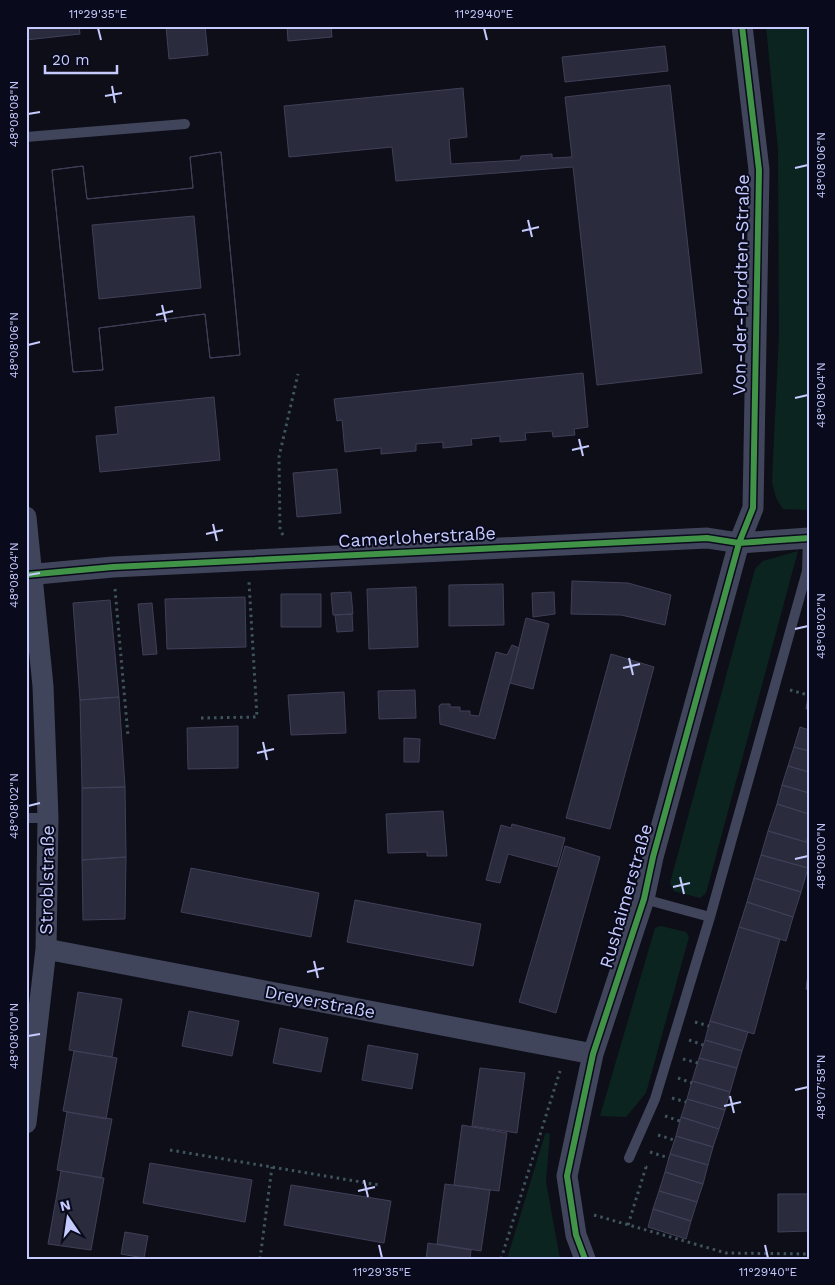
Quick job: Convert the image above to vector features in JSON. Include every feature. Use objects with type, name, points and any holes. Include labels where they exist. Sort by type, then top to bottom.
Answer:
[{"type":"street","name":"Von-der-Pfordten-Straße","points":[[740,543],[753,508],[759,170],[742,26]]},
{"type":"street","name":"Stroblstraße","points":[[26,517],[30,574],[43,686],[48,818],[46,949],[32,1028],[26,1123]]},
{"type":"street","name":"Camerloherstraße","points":[[30,574],[113,567],[707,538],[740,543],[808,538]]},
{"type":"street","name":"Rushaimerstraße","points":[[584,1259],[576,1236],[567,1176],[593,1054],[644,899],[653,857],[740,543]]},
{"type":"street","name":"Dreyerstraße","points":[[46,949],[593,1054]]},
{"type":"lane","points":[[26,137],[185,124]]},
{"type":"lane","points":[[629,1158],[656,1099],[710,917],[807,572],[808,538]]},
{"type":"lane","points":[[26,818],[48,818]]},
{"type":"lane","points":[[644,899],[710,917]]},
{"type":"path","points":[[298,374],[279,457],[280,530],[301,558]]},
{"type":"path","points":[[201,718],[257,717],[247,560]]},
{"type":"path","points":[[113,567],[128,736]]},
{"type":"path","points":[[501,1259],[567,1049]]},
{"type":"path","points":[[170,1150],[379,1185]]},
{"type":"path","points":[[628,1225],[646,1168],[629,1158]]},
{"type":"path","points":[[260,1259],[272,1167]]},
{"type":"path","points":[[572,1209],[726,1253],[809,1254]]},
{"type":"green space","points":[[766,26],[809,26],[809,510],[783,509],[776,498],[772,482],[779,335],[778,150]]},
{"type":"green space","points":[[798,551],[706,893],[700,898],[674,891],[670,883],[755,569],[763,561]]},
{"type":"green space","points":[[661,926],[686,932],[689,937],[646,1093],[626,1117],[600,1116],[655,928]]},
{"type":"green space","points":[[545,1134],[550,1134],[546,1182],[560,1259],[507,1259]]},
{"type":"building","points":[[26,26],[79,26],[80,34],[26,40]]},
{"type":"building","points":[[166,26],[205,26],[208,55],[169,59]]},
{"type":"building","points":[[287,26],[331,26],[332,37],[288,41]]},
{"type":"building","points":[[665,46],[668,71],[565,82],[562,57]]},
{"type":"building","points":[[670,85],[702,373],[597,385],[573,167],[396,181],[392,147],[289,157],[284,106],[463,88],[467,137],[449,139],[451,164],[520,160],[521,156],[552,154],[552,158],[572,157],[565,97]]},
{"type":"building","points":[[221,152],[240,355],[210,358],[205,314],[99,328],[103,370],[73,372],[52,170],[83,166],[87,199],[193,188],[190,157]],"holes":[[[194,216],[201,288],[99,299],[92,225]]]},
{"type":"building","points":[[221,152],[240,355],[210,358],[205,314],[99,328],[103,370],[73,372],[52,170],[83,166],[87,199],[193,188],[190,157]]},
{"type":"building","points":[[583,373],[588,427],[574,429],[575,435],[553,437],[552,431],[525,433],[526,440],[500,442],[500,436],[471,439],[472,445],[443,448],[443,442],[416,444],[416,451],[381,454],[381,448],[345,452],[342,420],[337,421],[334,399]]},
{"type":"building","points":[[214,397],[220,460],[100,472],[96,436],[118,434],[115,407]]},
{"type":"building","points":[[337,469],[341,513],[297,517],[293,473]]},
{"type":"building","points":[[572,581],[628,583],[671,595],[665,625],[621,615],[571,614]]},
{"type":"building","points":[[503,584],[504,625],[449,626],[449,585]]},
{"type":"building","points":[[416,587],[418,647],[369,649],[367,589]]},
{"type":"building","points":[[351,592],[353,614],[333,615],[331,593]]},
{"type":"building","points":[[554,592],[555,614],[533,617],[532,593]]},
{"type":"building","points":[[281,594],[321,594],[321,627],[281,627]]},
{"type":"building","points":[[245,597],[246,647],[167,649],[165,599]]},
{"type":"building","points":[[110,600],[119,697],[80,700],[73,603]]},
{"type":"building","points":[[152,603],[157,654],[143,655],[138,604]]},
{"type":"building","points":[[352,614],[353,631],[337,632],[335,615]]},
{"type":"building","points":[[526,618],[549,624],[533,689],[510,683]]},
{"type":"building","points":[[512,645],[519,648],[495,739],[440,724],[439,706],[441,704],[450,704],[450,707],[460,707],[460,711],[470,711],[470,715],[479,716],[496,652],[507,655]]},
{"type":"building","points":[[611,654],[654,667],[610,829],[566,818]]},
{"type":"building","points":[[415,690],[416,718],[379,719],[378,691]]},
{"type":"building","points":[[809,691],[809,709],[806,709]]},
{"type":"building","points":[[344,692],[346,733],[291,735],[288,695]]},
{"type":"building","points":[[119,697],[125,787],[82,788],[80,700]]},
{"type":"building","points":[[238,726],[238,768],[188,769],[187,728]]},
{"type":"building","points":[[800,727],[809,730],[809,751],[794,747]]},
{"type":"building","points":[[404,738],[420,739],[419,762],[404,762]]},
{"type":"building","points":[[794,747],[809,751],[809,772],[788,766]]},
{"type":"building","points":[[788,766],[809,772],[809,793],[782,785]]},
{"type":"building","points":[[782,785],[809,793],[809,814],[777,804]]},
{"type":"building","points":[[125,787],[126,857],[82,860],[82,788]]},
{"type":"building","points":[[777,804],[809,814],[809,833],[806,842],[768,831]]},
{"type":"building","points":[[443,811],[447,856],[427,856],[427,852],[388,853],[386,814]]},
{"type":"building","points":[[512,824],[565,838],[557,867],[508,854],[500,883],[486,880],[501,825],[511,828]]},
{"type":"building","points":[[768,831],[809,843],[808,868],[761,855]]},
{"type":"building","points":[[565,846],[600,857],[556,1013],[519,1002]]},
{"type":"building","points":[[761,855],[808,868],[801,892],[754,878]]},
{"type":"building","points":[[126,857],[125,919],[83,920],[82,860]]},
{"type":"building","points":[[191,868],[319,893],[311,937],[181,912]]},
{"type":"building","points":[[754,878],[801,892],[793,917],[747,902]]},
{"type":"building","points":[[355,900],[481,924],[473,966],[347,942]]},
{"type":"building","points":[[747,902],[793,917],[786,941],[739,927]]},
{"type":"building","points":[[739,927],[780,939],[754,1034],[710,1021]]},
{"type":"building","points":[[809,967],[809,990],[806,989]]},
{"type":"building","points":[[78,992],[122,999],[112,1057],[69,1050]]},
{"type":"building","points":[[189,1011],[239,1021],[232,1056],[182,1046]]},
{"type":"building","points":[[710,1021],[748,1032],[742,1051],[705,1040]]},
{"type":"building","points":[[280,1028],[328,1038],[321,1072],[273,1063]]},
{"type":"building","points":[[705,1040],[742,1051],[737,1068],[699,1058]]},
{"type":"building","points":[[368,1045],[418,1054],[412,1089],[362,1080]]},
{"type":"building","points":[[74,1051],[117,1058],[106,1119],[63,1111]]},
{"type":"building","points":[[699,1058],[737,1068],[730,1092],[692,1081]]},
{"type":"building","points":[[480,1068],[525,1073],[517,1133],[472,1126]]},
{"type":"building","points":[[692,1081],[730,1092],[725,1110],[687,1099]]},
{"type":"building","points":[[687,1099],[725,1110],[719,1129],[681,1117]]},
{"type":"building","points":[[67,1112],[112,1119],[101,1178],[57,1170]]},
{"type":"building","points":[[681,1117],[719,1129],[713,1147],[676,1136]]},
{"type":"building","points":[[462,1125],[507,1133],[499,1191],[454,1185]]},
{"type":"building","points":[[676,1136],[713,1147],[708,1165],[670,1154]]},
{"type":"building","points":[[670,1154],[708,1165],[703,1184],[665,1172]]},
{"type":"building","points":[[150,1163],[252,1180],[245,1222],[143,1203]]},
{"type":"building","points":[[61,1171],[104,1178],[91,1250],[48,1244]]},
{"type":"building","points":[[665,1172],[703,1184],[697,1202],[659,1191]]},
{"type":"building","points":[[445,1184],[490,1190],[481,1251],[437,1244]]},
{"type":"building","points":[[291,1185],[391,1201],[384,1243],[284,1225]]},
{"type":"building","points":[[659,1191],[697,1202],[691,1221],[653,1209]]},
{"type":"building","points":[[778,1194],[809,1194],[809,1231],[778,1232]]},
{"type":"building","points":[[653,1209],[691,1221],[686,1239],[648,1227]]},
{"type":"building","points":[[125,1232],[148,1236],[144,1258],[121,1254]]},
{"type":"building","points":[[428,1243],[471,1250],[470,1259],[426,1259]]},
{"type":"cycle path","points":[[585,1259],[576,1235],[567,1176],[593,1054],[644,899],[653,857],[739,543],[753,508],[759,170],[742,26]]},
{"type":"cycle path","points":[[26,575],[113,567],[707,538],[739,543],[809,538]]}]
